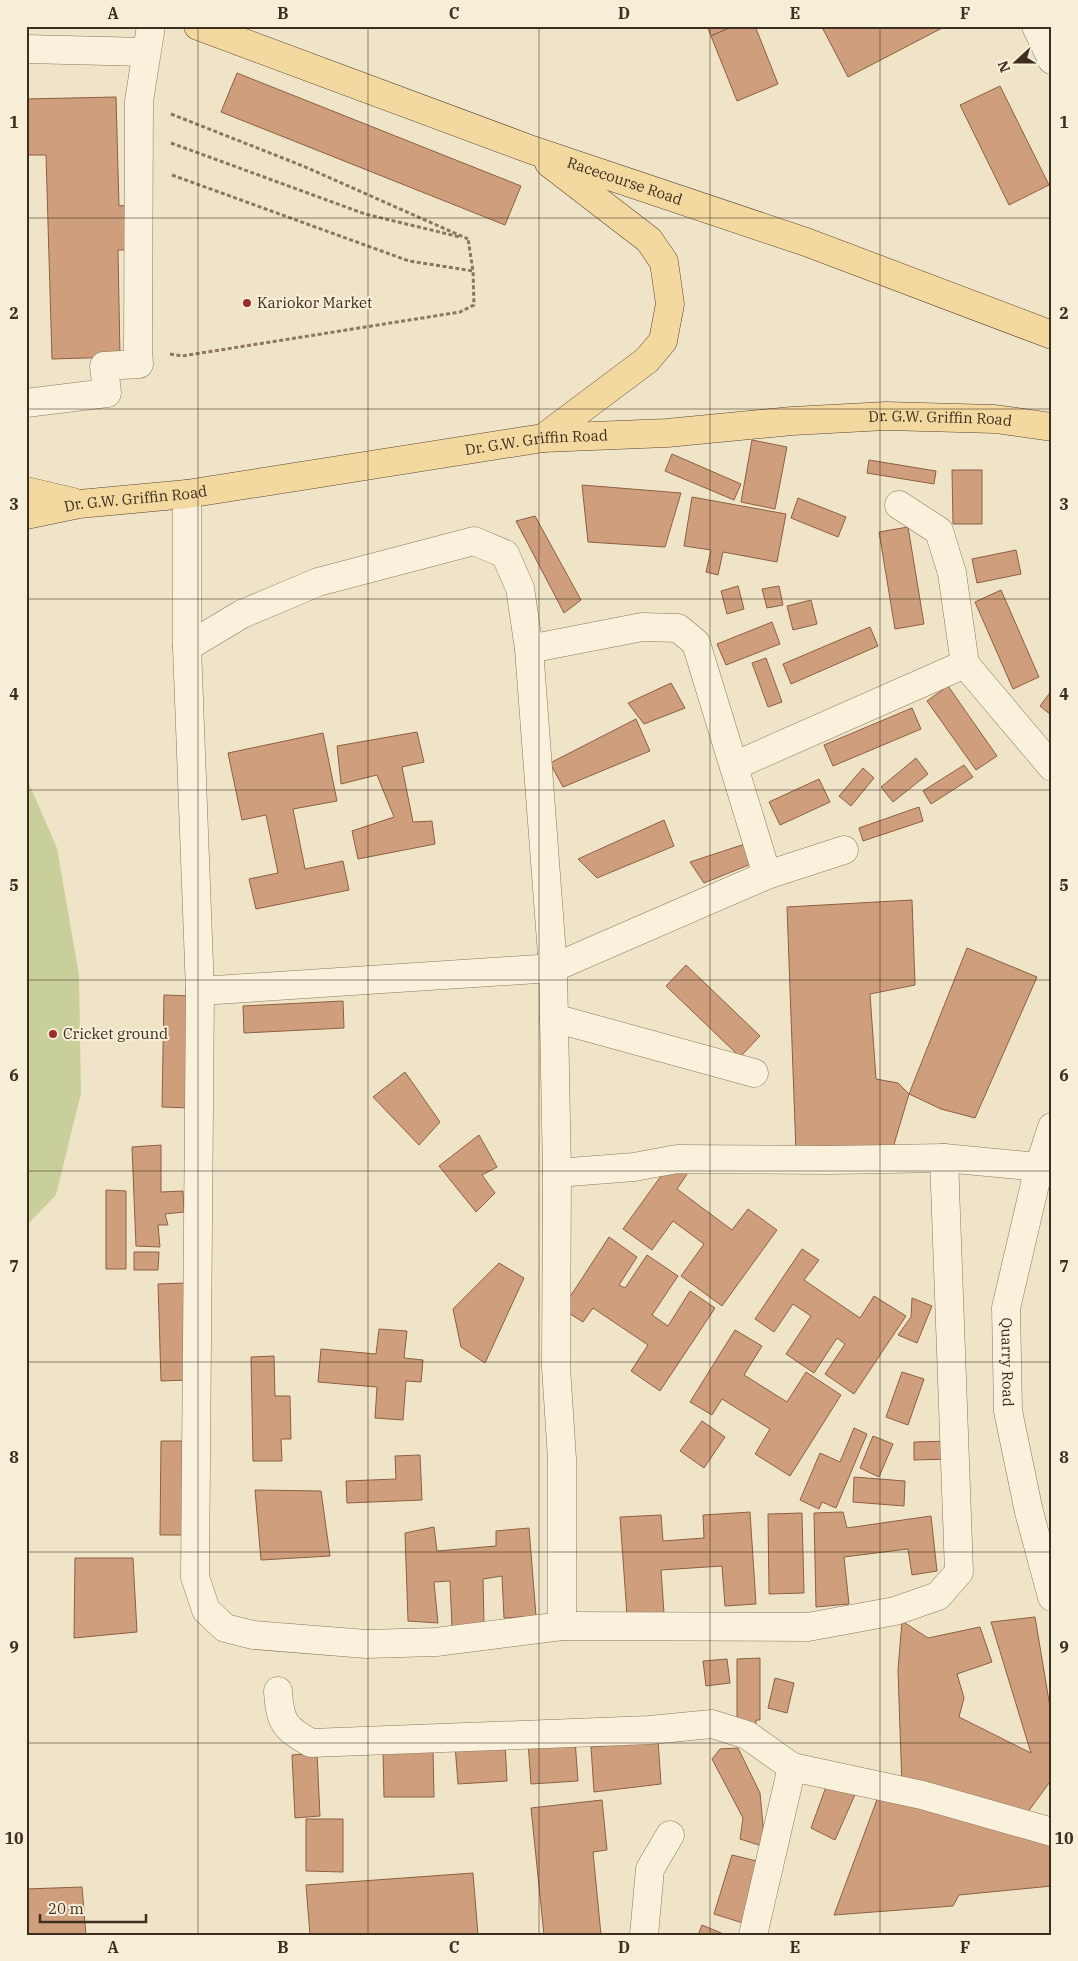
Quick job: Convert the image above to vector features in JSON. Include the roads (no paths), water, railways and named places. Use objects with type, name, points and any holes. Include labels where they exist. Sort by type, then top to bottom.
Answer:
[{"type":"main road","name":"Racecourse Road","points":[[198,26],[532,150],[806,242],[1052,335]]},
{"type":"main road","points":[[532,150],[649,240],[664,262],[670,304],[662,340],[647,360],[543,438]]},
{"type":"main road","name":"Dr. G.W. Griffin Road","points":[[26,515],[79,504],[187,494],[543,438],[667,433],[792,421],[886,416],[995,419],[1052,427]]},
{"type":"main road","points":[[26,491],[79,504]]},
{"type":"street","points":[[1036,26],[1052,60]]},
{"type":"street","points":[[26,49],[149,39],[139,101],[139,357],[104,366],[106,392],[26,403]]},
{"type":"street","points":[[187,494],[187,647],[200,991],[195,1577],[206,1610],[225,1628],[253,1635],[366,1644],[436,1642],[562,1626],[808,1627],[895,1611],[938,1596],[959,1572],[944,1158]]},
{"type":"street","points":[[899,505],[939,531],[952,573],[964,664],[1052,767]]},
{"type":"street","points":[[187,647],[242,614],[318,582],[474,540],[505,554],[520,588],[529,649],[553,968],[557,1173],[556,1367],[562,1459],[562,1626]]},
{"type":"street","points":[[529,649],[642,627],[678,628],[696,643],[767,875]]},
{"type":"street","points":[[734,766],[964,664]]},
{"type":"street","points":[[200,991],[553,968],[767,875],[844,850]]},
{"type":"street","points":[[554,1018],[754,1073]]},
{"type":"street","name":"Quarry Road","points":[[1052,1127],[1039,1167],[1006,1308],[1008,1411],[1029,1512],[1052,1597]]},
{"type":"street","points":[[557,1173],[634,1167],[677,1159],[829,1160],[944,1158],[1039,1167]]},
{"type":"street","points":[[278,1691],[279,1708],[284,1722],[293,1733],[311,1743],[650,1730],[712,1724],[747,1735],[792,1767],[922,1795],[1052,1832]]},
{"type":"street","points":[[753,1935],[792,1767]]},
{"type":"street","points":[[644,1935],[650,1869],[670,1835]]},
{"type":"place","name":"Kariokor Market","points":[[247,303]]},
{"type":"place","name":"Cricket ground","points":[[53,1034]]}]
